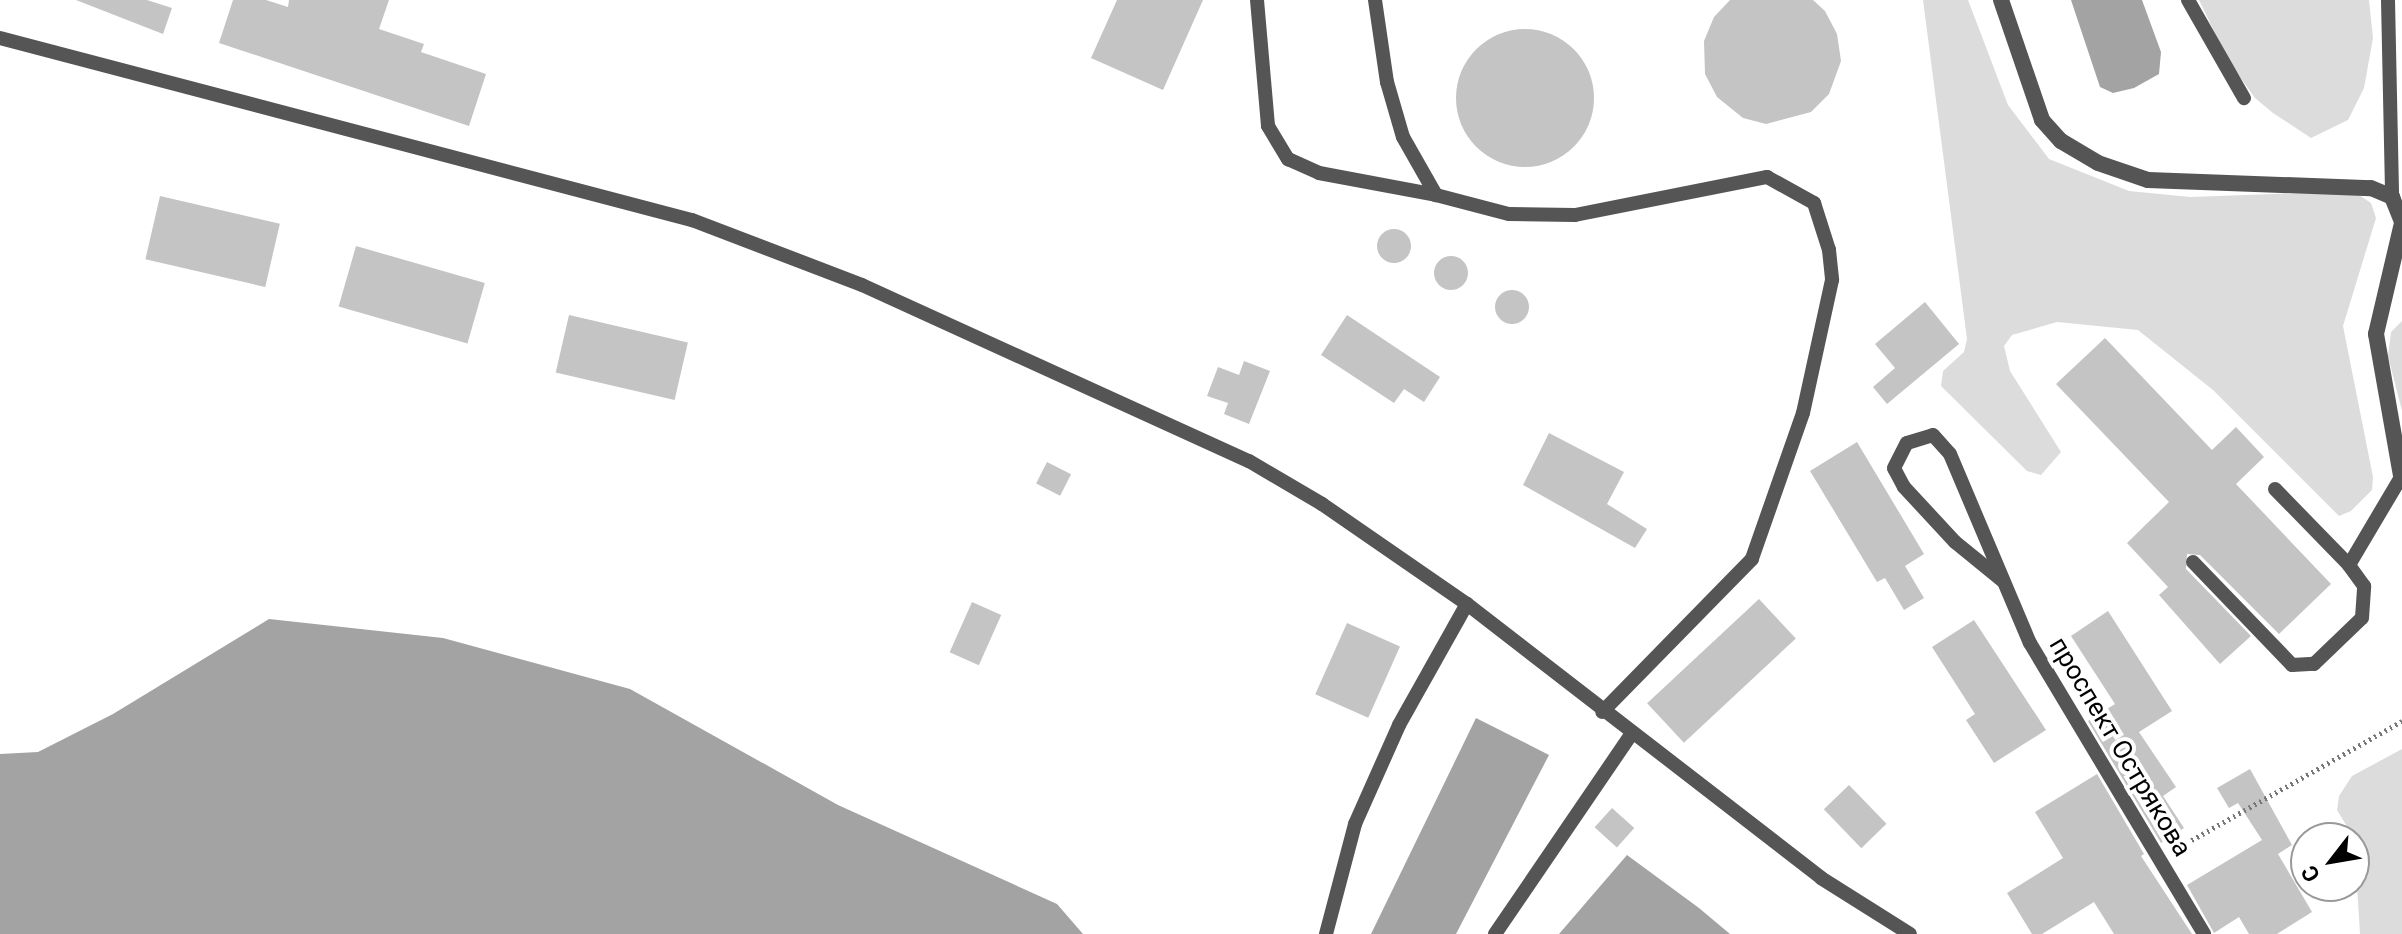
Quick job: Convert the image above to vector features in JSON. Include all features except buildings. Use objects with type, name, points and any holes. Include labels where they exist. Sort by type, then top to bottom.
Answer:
[{"type":"street","points":[[2001,0],[2042,120],[2061,141],[2098,163],[2148,180],[2371,188],[2392,197],[2402,223],[2398,265],[2376,334],[2402,479]]},
{"type":"lane","points":[[1257,0],[1268,126],[1288,159],[1319,173],[1436,195],[1509,214],[1575,215],[1767,177],[1814,203],[1829,250],[1832,280],[1803,413],[1752,559],[1602,712]]},
{"type":"lane","points":[[1375,0],[1387,82],[1403,137],[1436,195]]},
{"type":"lane","points":[[2188,0],[2244,98]]},
{"type":"lane","points":[[2388,0],[2392,197]]},
{"type":"lane","points":[[0,38],[692,220],[862,285],[1249,461],[1289,483],[1467,604],[1602,712],[1821,878],[1910,934]]},
{"type":"lane","name":"проспект Острякова","points":[[2003,581],[1955,542],[1904,487],[1894,468],[1907,443],[1921,435],[1933,435],[1950,454],[2030,643],[2204,934]]},
{"type":"lane","points":[[2349,565],[2402,479]]},
{"type":"lane","points":[[2193,562],[2292,665],[2314,664],[2362,618],[2364,586],[2349,565],[2275,489]]},
{"type":"lane","points":[[1326,934],[1355,824],[1399,725],[1467,604]]},
{"type":"lane","points":[[1495,934],[1632,733]]},
{"type":"path","points":[[2158,860],[2402,721]]},
{"type":"shaded area","points":[[1923,0],[1968,0],[2008,105],[2049,159],[2129,191],[2190,197],[2353,191],[2371,203],[2376,218],[2343,326],[2373,477],[2372,490],[2351,511],[2339,516],[2213,390],[2138,330],[2057,322],[2012,335],[2004,346],[2010,371],[2061,452],[2041,475],[2027,471],[1941,386],[1943,371],[1964,352],[1967,339]]},
{"type":"shaded area","points":[[2071,0],[2142,0],[2161,52],[2159,74],[2134,88],[2113,93],[2100,87]]},
{"type":"shaded area","points":[[2199,0],[2369,0],[2373,38],[2364,88],[2348,120],[2311,138],[2273,113],[2255,98],[2228,60]]},
{"type":"shaded area","points":[[2402,321],[2402,411],[2388,356],[2391,332]]},
{"type":"shaded area","points":[[269,619],[443,638],[630,689],[838,805],[1057,904],[1083,934],[0,934],[0,754],[38,752],[113,714]]},
{"type":"shaded area","points":[[1476,718],[1549,755],[1456,934],[1371,934]]},
{"type":"shaded area","points":[[2402,749],[2402,934],[2360,934],[2358,902],[2370,902],[2370,822],[2344,822],[2337,810],[2339,796],[2352,776]]},
{"type":"shaded area","points":[[1627,855],[1699,908],[1730,934],[1559,934]]}]
